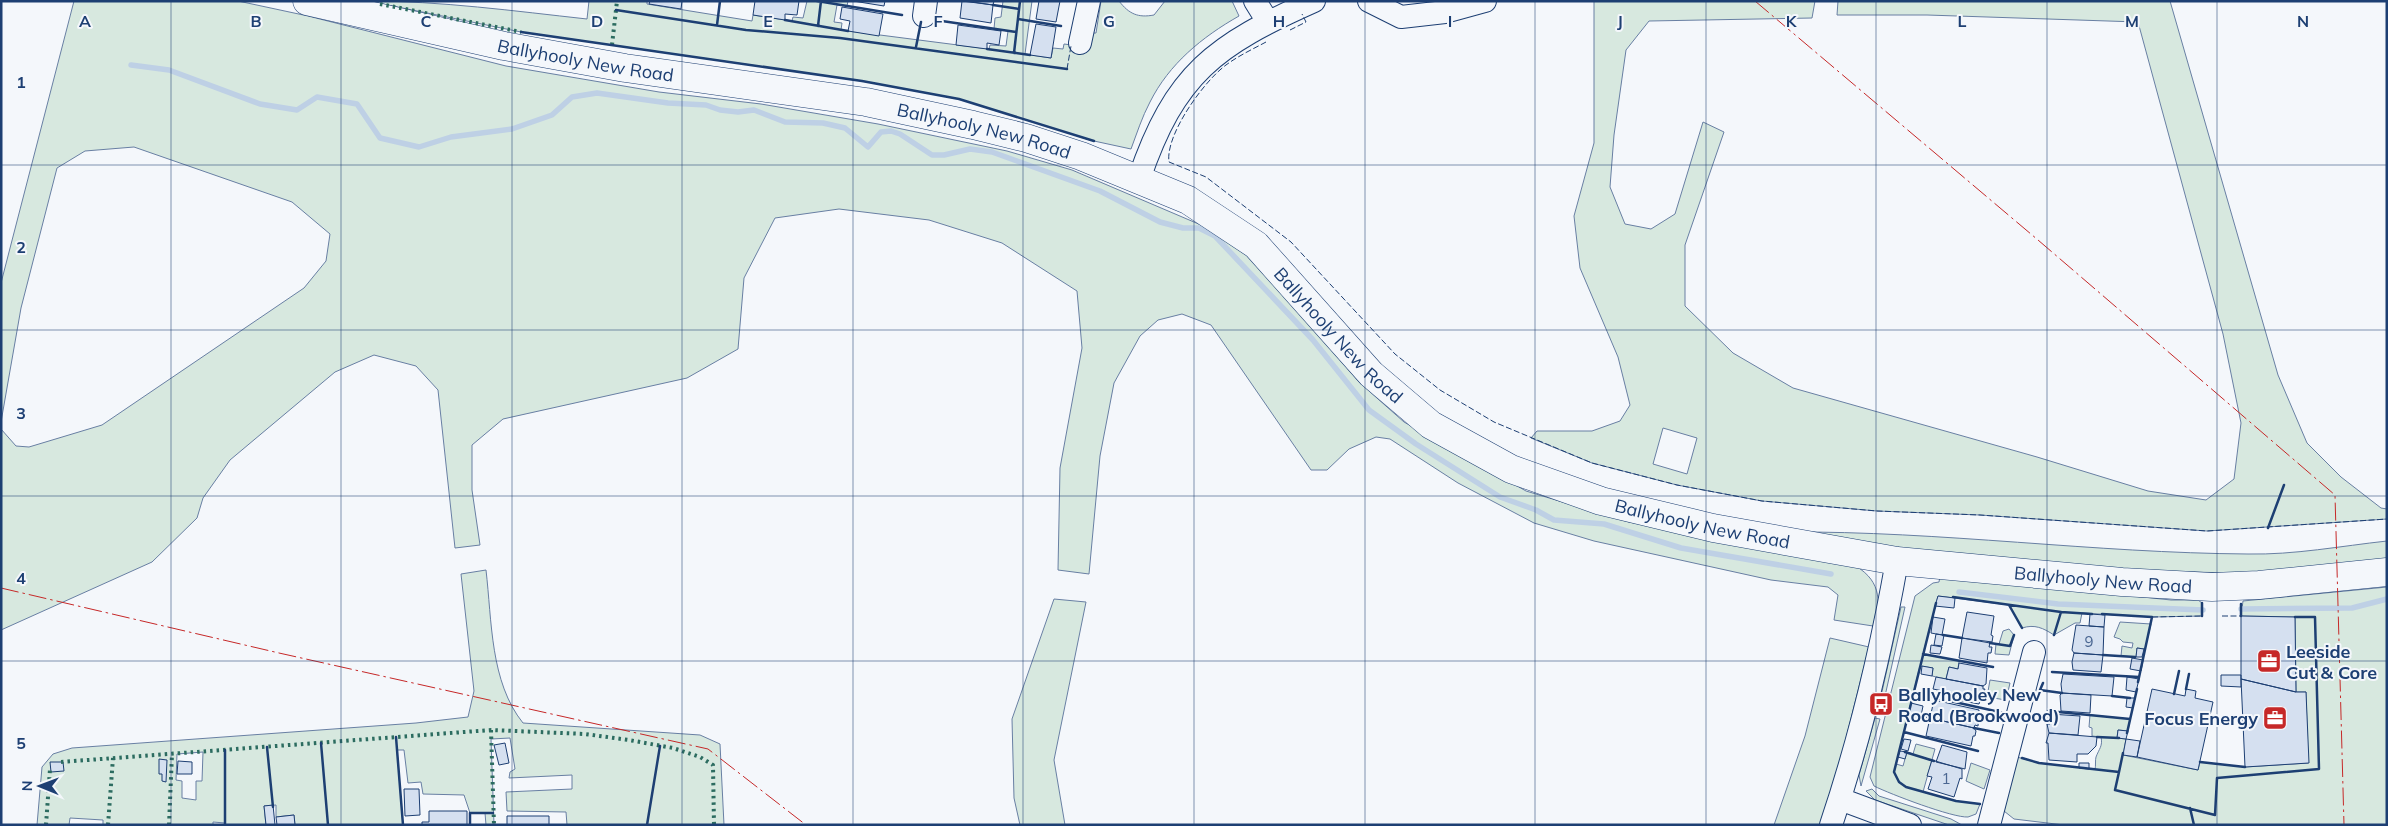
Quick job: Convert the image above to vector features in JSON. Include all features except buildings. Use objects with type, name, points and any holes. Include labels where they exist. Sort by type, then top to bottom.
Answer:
[{"type":"main road","name":"Ballyhooly New Road","points":[[307,1],[504,46],[625,68],[866,102],[1026,138],[1072,153],[1188,200],[1256,245],[1371,374],[1431,425],[1511,469],[1601,501],[1714,528],[1897,561],[2122,582],[2212,587],[2269,584],[2387,572]]},
{"type":"street","points":[[1080,43],[1090,1]]},
{"type":"street","points":[[1255,1],[1268,22]]},
{"type":"street","points":[[1139,179],[1172,103],[1205,63],[1224,48],[1268,22],[1314,1]]},
{"type":"street","points":[[1369,1],[1401,17],[1445,12],[1485,1]]},
{"type":"street","points":[[1831,825],[1855,749],[1876,667],[1897,561]]},
{"type":"street","points":[[1989,825],[2034,652]]},
{"type":"street","points":[[1840,799],[1910,825]]},
{"type":"shaded area","points":[[74,1],[238,1],[308,16],[506,66],[659,92],[761,104],[878,124],[1007,151],[1072,170],[1208,228],[1253,260],[1360,383],[1404,422],[1526,491],[1629,522],[1852,564],[1868,576],[1876,590],[1878,607],[1873,626],[1834,620],[1838,595],[1828,587],[1771,580],[1594,541],[1534,523],[1458,483],[1390,439],[1376,437],[1349,449],[1327,470],[1311,470],[1211,325],[1182,314],[1158,320],[1140,336],[1114,383],[1100,456],[1089,574],[1058,570],[1060,468],[1082,348],[1077,291],[1002,243],[929,220],[839,209],[775,218],[744,278],[738,349],[687,378],[503,419],[472,445],[472,490],[480,545],[455,548],[438,390],[416,366],[374,355],[335,372],[230,460],[203,498],[197,518],[152,562],[1,630],[1,429],[16,446],[29,447],[102,425],[304,288],[326,261],[330,234],[292,202],[134,147],[85,151],[57,168],[21,308],[1,422],[1,283]]},
{"type":"shaded area","points":[[368,1],[450,5],[587,19],[589,1],[647,1],[647,4],[752,21],[753,15],[792,21],[793,17],[803,18],[807,1],[848,1],[847,6],[837,5],[834,22],[842,23],[841,30],[989,49],[990,45],[1006,46],[1008,31],[994,29],[995,18],[1001,17],[1003,1],[1032,1],[1025,54],[1051,58],[1053,48],[1063,49],[1064,44],[1088,47],[1090,33],[1096,33],[1101,1],[1119,1],[1130,12],[1143,16],[1154,15],[1165,1],[1232,1],[1239,16],[1200,42],[1167,75],[1147,108],[1131,149],[1094,141],[959,99],[862,81],[521,32]]},
{"type":"shaded area","points":[[1594,1],[1815,1],[1812,18],[1649,21],[1626,50],[1614,135],[1610,187],[1625,224],[1651,229],[1675,214],[1703,122],[1724,132],[1685,245],[1685,306],[1733,353],[1793,388],[2037,457],[2148,491],[2206,500],[2234,479],[2241,423],[2223,334],[2138,22],[1927,15],[1837,15],[1838,1],[2170,1],[2278,375],[2307,443],[2341,477],[2381,508],[2387,509],[2387,519],[2207,531],[1980,515],[1877,511],[1762,501],[1677,485],[1592,463],[1531,438],[1537,431],[1592,431],[1620,421],[1630,405],[1618,357],[1580,268],[1574,216],[1594,143]],"holes":[[[1663,428],[1697,438],[1687,474],[1653,464]]]},
{"type":"shaded area","points":[[1787,532],[1902,535],[2133,550],[2248,554],[2300,552],[2387,541],[2387,560],[2266,574],[2156,571],[1965,557]]},
{"type":"shaded area","points":[[486,570],[494,650],[498,670],[512,707],[523,723],[700,735],[720,744],[724,825],[567,825],[566,812],[507,811],[506,792],[572,789],[572,775],[509,778],[510,772],[515,769],[510,738],[491,739],[494,825],[486,825],[485,813],[470,813],[464,795],[423,794],[421,782],[408,783],[404,750],[397,750],[403,825],[295,825],[294,815],[276,817],[276,805],[264,806],[266,825],[225,825],[225,823],[213,822],[213,825],[103,825],[103,820],[70,818],[69,825],[37,825],[42,767],[53,754],[72,748],[416,723],[468,717],[474,691],[461,574]],"holes":[[[203,752],[202,781],[196,781],[196,800],[182,798],[182,781],[176,780],[177,754]]]},
{"type":"shaded area","points":[[1940,576],[2171,600],[2198,600],[2202,603],[2202,616],[2152,617],[2082,613],[2080,623],[2075,623],[2054,635],[2039,627],[2022,628],[2009,605],[1938,596],[1923,654],[1959,661],[1958,669],[1949,667],[1946,679],[1932,676],[1933,668],[1920,666],[1896,764],[1903,766],[1907,752],[1913,754],[1916,744],[1935,749],[1923,792],[1956,801],[1980,804],[1976,814],[1968,817],[1960,816],[1921,805],[1882,790],[1874,786],[1870,777],[1915,596],[1933,583],[1939,582]]},
{"type":"shaded area","points":[[2387,587],[2387,825],[2064,825],[2014,819],[2004,811],[2017,757],[2039,763],[2095,769],[2101,737],[2092,736],[2092,728],[2089,727],[2090,715],[2130,719],[2128,731],[2118,730],[2117,738],[2126,739],[2123,755],[2198,770],[2200,762],[2245,767],[2308,763],[2306,692],[2296,692],[2295,617],[2241,616],[2243,601]]},
{"type":"shaded area","points":[[1054,599],[1086,602],[1054,760],[1065,825],[1020,825],[1014,798],[1012,719]]},
{"type":"shaded area","points":[[1901,607],[1905,607],[1885,696],[1881,696]]},
{"type":"shaded area","points":[[2120,622],[2151,624],[2145,649],[2137,648],[2136,657],[2121,656],[2122,646],[2132,648],[2133,643],[2123,642],[2114,637]]},
{"type":"shaded area","points":[[2009,629],[2014,635],[2009,655],[1995,654],[1996,644],[1999,644],[2003,631]]},
{"type":"shaded area","points":[[1830,638],[1869,647],[1832,794],[1822,825],[1774,825],[1805,736]]},
{"type":"shaded area","points":[[1990,680],[2010,683],[2006,700],[1987,697]]},
{"type":"shaded area","points":[[1875,718],[1880,719],[1861,786],[1859,775]]},
{"type":"shaded area","points":[[1971,763],[1990,770],[1984,789],[1966,781]]},
{"type":"shaded area","points":[[1872,789],[1879,796],[1951,819],[1962,825],[1949,825],[1875,800],[1866,791]]},
{"type":"waterway","points":[[131,65],[169,70],[260,104],[297,110],[317,97],[357,104],[380,138],[419,147],[451,137],[512,129],[552,115],[572,97],[597,93],[668,103],[706,105],[720,110],[738,112],[754,110],[785,122],[823,123],[845,128],[868,147],[881,132],[891,131],[900,134],[932,155],[944,155],[970,149],[992,152],[1100,191],[1160,222],[1183,228],[1199,228],[1215,236],[1313,340],[1369,410],[1416,444],[1500,497],[1536,510],[1554,520],[1604,524],[1681,548],[1831,574]]},
{"type":"waterway","points":[[1959,592],[2058,604],[2203,610]]},
{"type":"waterway","points":[[2241,609],[2352,608],[2387,599]]},
{"type":"hedge","points":[[612,45],[617,1]]},
{"type":"hedge","points":[[380,4],[521,32]]},
{"type":"hedge","points":[[491,730],[494,825]]},
{"type":"hedge","points":[[61,762],[491,730],[585,734],[673,748],[700,757],[713,765],[714,825]]},
{"type":"hedge","points":[[169,825],[172,754]]},
{"type":"hedge","points":[[108,825],[113,758]]},
{"type":"hedge","points":[[46,825],[50,769]]},
{"type":"fence","points":[[1290,30],[1306,22],[1302,14]]},
{"type":"fence","points":[[1266,42],[1231,62],[1207,83],[1179,124],[1169,151],[1169,162],[1206,177],[1291,242],[1395,354],[1440,390],[1494,422],[1592,463],[1677,485],[1762,501],[1877,511],[1980,515],[2207,531],[2387,519]]},
{"type":"fence","points":[[1067,69],[1071,46]]},
{"type":"fence","points":[[2152,617],[2202,616]]},
{"type":"fence","points":[[2222,616],[2241,616]]},
{"type":"wall","points":[[717,25],[720,1]]},
{"type":"wall","points":[[817,1],[902,15]]},
{"type":"wall","points":[[818,26],[821,1]]},
{"type":"wall","points":[[1014,53],[1020,1]]},
{"type":"wall","points":[[993,5],[1019,9]]},
{"type":"wall","points":[[616,10],[746,30],[840,38],[1067,69]]},
{"type":"wall","points":[[1018,19],[1061,26]]},
{"type":"wall","points":[[785,20],[848,31]]},
{"type":"wall","points":[[942,21],[1016,32]]},
{"type":"wall","points":[[916,47],[921,22]]},
{"type":"wall","points":[[521,32],[862,81],[959,99],[1094,141]]},
{"type":"wall","points":[[987,49],[1030,55]]},
{"type":"wall","points":[[2268,528],[2284,485]]},
{"type":"wall","points":[[1953,597],[2061,612],[2092,614]]},
{"type":"wall","points":[[1936,603],[1894,772],[1899,782],[1906,787],[1956,801],[1980,804]]},
{"type":"wall","points":[[2202,603],[2202,616]]},
{"type":"wall","points":[[2241,604],[2241,616]]},
{"type":"wall","points":[[2009,605],[2022,628]]},
{"type":"wall","points":[[2054,635],[2061,612]]},
{"type":"wall","points":[[2102,614],[2152,617],[2138,682]]},
{"type":"wall","points":[[2119,772],[2115,790],[2215,815],[2217,778],[2319,769],[2315,617],[2295,617]]},
{"type":"wall","points":[[1943,635],[1962,638]]},
{"type":"wall","points":[[1990,643],[2010,646],[2014,635]]},
{"type":"wall","points":[[1923,654],[1993,667]]},
{"type":"wall","points":[[2103,655],[2135,657]]},
{"type":"wall","points":[[2174,694],[2179,671]]},
{"type":"wall","points":[[2052,672],[2139,677]]},
{"type":"wall","points":[[2186,689],[2189,674]]},
{"type":"wall","points":[[2043,683],[2040,690],[2062,693]]},
{"type":"wall","points":[[2127,733],[2137,689]]},
{"type":"wall","points":[[1914,693],[2004,713]]},
{"type":"wall","points":[[2112,696],[2130,698]]},
{"type":"wall","points":[[2048,711],[2130,719]]},
{"type":"wall","points":[[1918,715],[1930,718]]},
{"type":"wall","points":[[1974,728],[1999,733]]},
{"type":"wall","points":[[1904,732],[1978,751]]},
{"type":"wall","points":[[396,737],[403,825]]},
{"type":"wall","points":[[2097,737],[2119,738]]},
{"type":"wall","points":[[321,743],[328,825]]},
{"type":"wall","points":[[647,825],[660,746]]},
{"type":"wall","points":[[267,747],[273,807]]},
{"type":"wall","points":[[225,750],[225,825]]},
{"type":"wall","points":[[1905,752],[1934,761]]},
{"type":"wall","points":[[2022,758],[2039,763],[2119,772],[2123,753]]},
{"type":"wall","points":[[2200,762],[2245,767]]},
{"type":"wall","points":[[2190,808],[2194,825]]},
{"type":"wall","points":[[470,824],[470,813],[493,813]]},
{"type":"power","points":[[1755,1],[2038,240],[2335,495],[2344,825]]},
{"type":"power","points":[[1,588],[279,653],[708,749],[806,825]]},
{"type":"place","name":"Leeside Cut & Core","points":[[2269,661]]},
{"type":"place","name":"Ballyhooley New Road (Brookwood)","points":[[1881,704]]},
{"type":"place","name":"Focus Energy","points":[[2275,718]]}]
